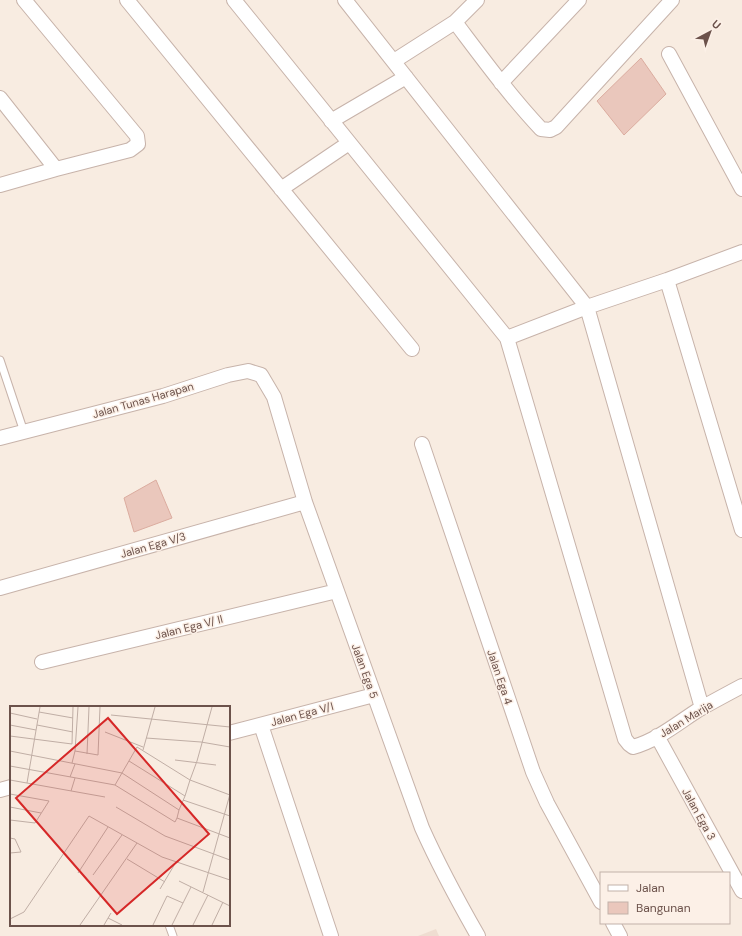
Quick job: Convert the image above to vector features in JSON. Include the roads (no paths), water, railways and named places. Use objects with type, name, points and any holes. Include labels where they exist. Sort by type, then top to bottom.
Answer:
[{"type":"street","points":[[0,185],[130,150],[138,144],[137,136],[24,0]]},
{"type":"street","points":[[127,0],[412,349]]},
{"type":"street","points":[[234,0],[507,338],[587,307],[667,280],[742,252]]},
{"type":"street","points":[[346,0],[587,307],[702,708]]},
{"type":"street","points":[[394,61],[455,22],[477,0]]},
{"type":"street","points":[[501,83],[579,0]]},
{"type":"street","points":[[455,22],[501,83],[542,129],[550,130],[556,127],[672,0]]},
{"type":"street","points":[[669,54],[742,189]]},
{"type":"street","points":[[331,121],[406,77]]},
{"type":"street","points":[[0,98],[56,169]]},
{"type":"street","points":[[281,189],[349,143]]},
{"type":"street","points":[[667,280],[742,530]]},
{"type":"street","name":"Jalan Marija","points":[[507,338],[625,739],[633,747],[638,746],[742,686]]},
{"type":"street","name":"Jalan Tunas Harapan","points":[[0,438],[163,396],[228,375],[248,371],[261,375],[274,396]]},
{"type":"street","name":"Jalan Ega 5","points":[[274,396],[305,502],[422,828],[474,935]]},
{"type":"street","name":"Jalan Ega 4","points":[[422,444],[533,772],[547,803],[600,900]]},
{"type":"street","name":"Jalan Ega V/3","points":[[0,588],[305,502]]},
{"type":"street","name":"Jalan Ega V/ II","points":[[42,662],[337,591]]},
{"type":"street","name":"Jalan Ega V/I","points":[[230,733],[374,695]]},
{"type":"street","points":[[261,725],[330,936]]},
{"type":"street","name":"Jalan Ega 3","points":[[657,736],[742,891]]},
{"type":"street","points":[[0,790],[10,787]]},
{"type":"street","points":[[614,924],[620,936]]},
{"type":"lane","points":[[0,360],[24,432]]},
{"type":"lane","points":[[169,926],[173,936]]}]
